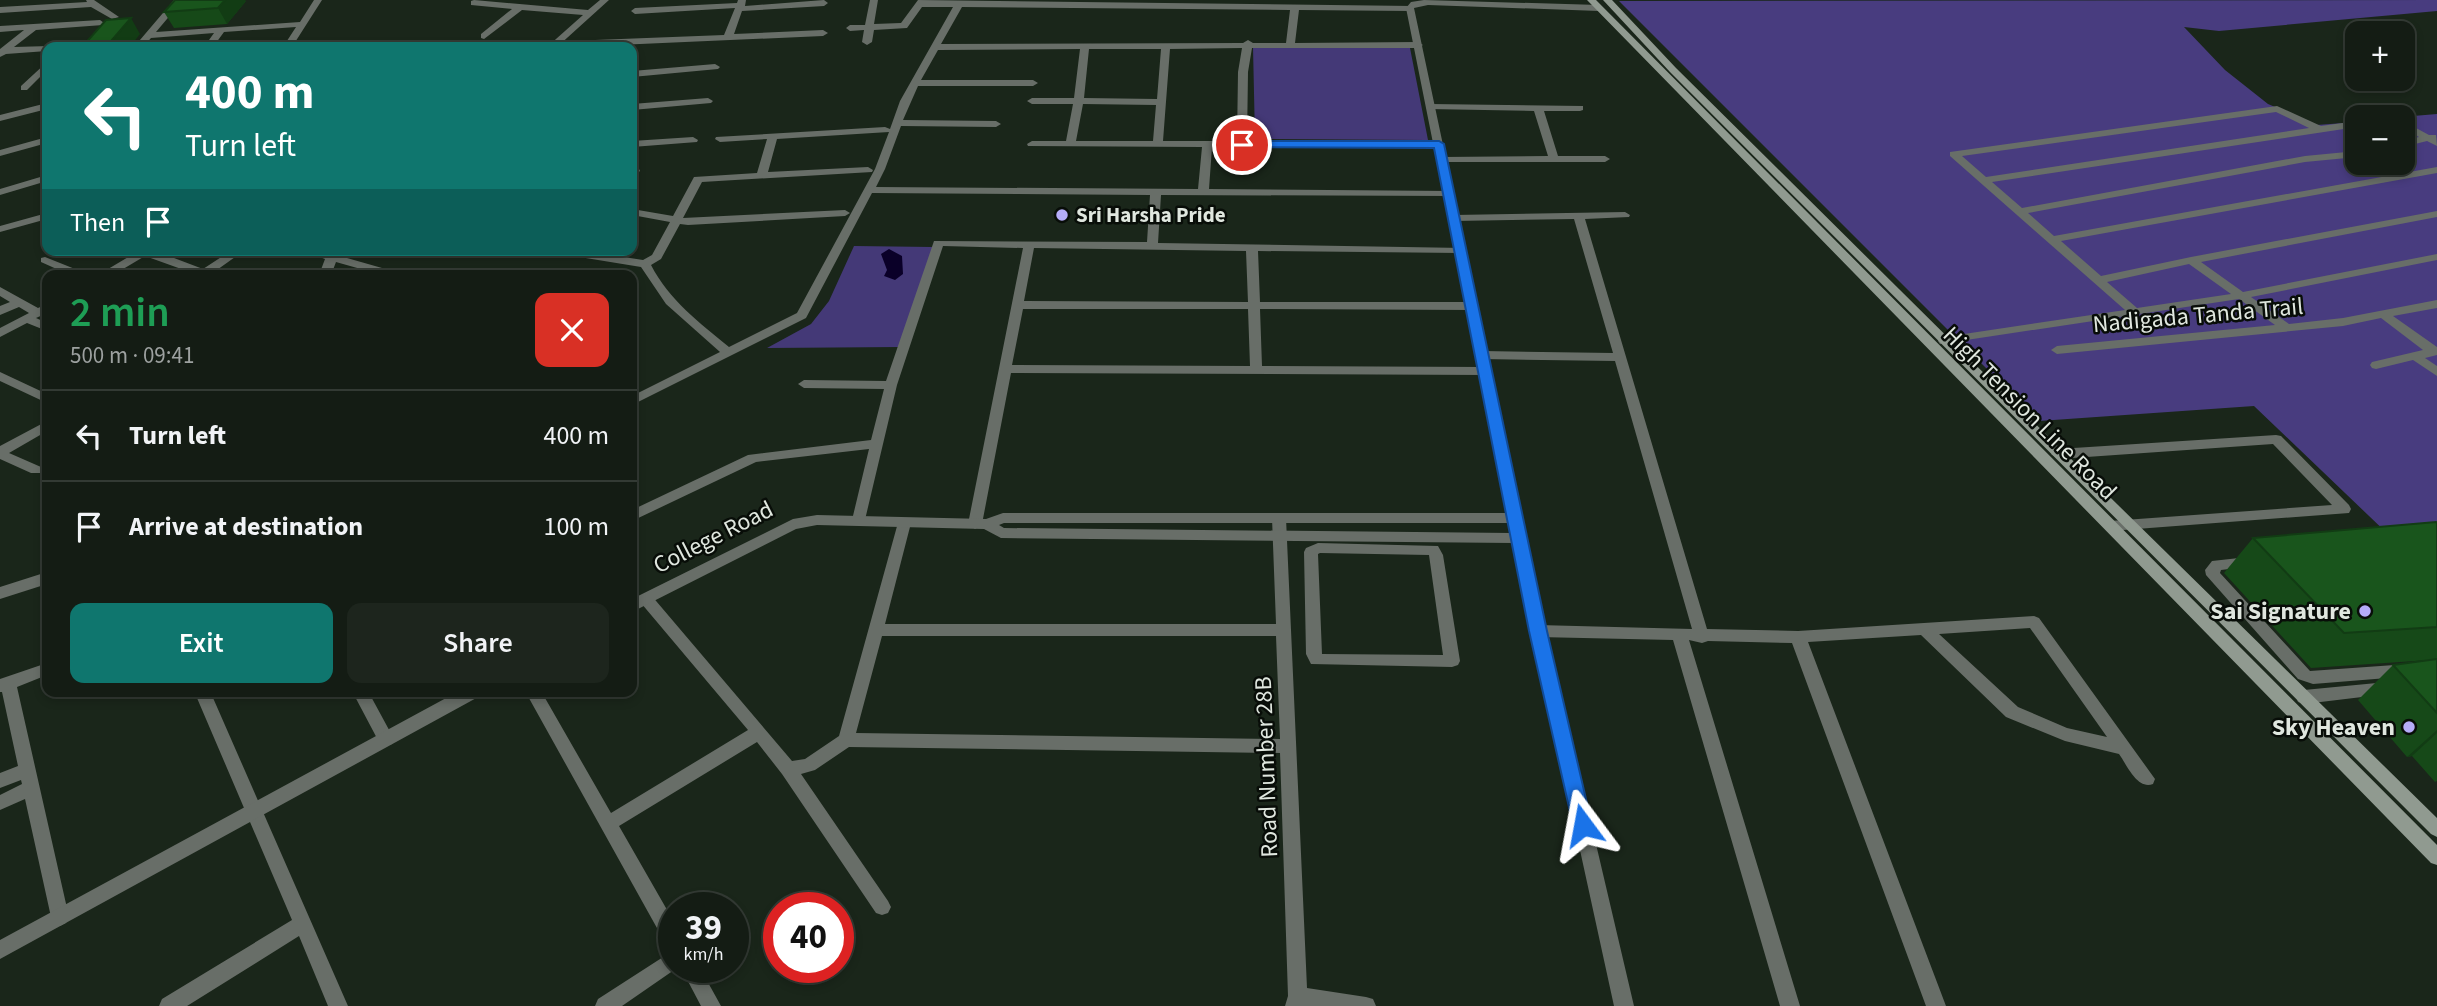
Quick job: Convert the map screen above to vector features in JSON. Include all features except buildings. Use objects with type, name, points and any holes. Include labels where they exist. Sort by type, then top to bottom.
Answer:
[{"type":"main road","name":"High Tension Line Road","points":[[1603,4],[1758,154],[2437,829]]},
{"type":"main road","name":"High Tension Line Road","points":[[1603,4],[1745,156],[2437,857]]},
{"type":"main road","points":[[1745,156],[1758,154]]},
{"type":"street","points":[[291,42],[317,0]]},
{"type":"street","points":[[557,42],[605,0]]},
{"type":"street","points":[[867,43],[874,0]]},
{"type":"street","points":[[143,42],[182,1]]},
{"type":"street","points":[[850,28],[904,26],[921,2],[1410,8],[1420,2],[1450,1],[1603,4]]},
{"type":"street","points":[[0,10],[91,2],[115,17]]},
{"type":"street","points":[[474,3],[589,13]]},
{"type":"street","points":[[637,398],[802,315],[868,190],[916,83],[959,3]]},
{"type":"street","points":[[635,11],[824,4]]},
{"type":"street","points":[[728,37],[741,5]]},
{"type":"street","points":[[2,53],[33,27],[66,6]]},
{"type":"street","points":[[1290,44],[1295,6]]},
{"type":"street","points":[[484,36],[520,7]]},
{"type":"street","points":[[1410,8],[1538,631],[1623,1006]]},
{"type":"street","points":[[0,29],[100,23]]},
{"type":"street","points":[[149,35],[303,23]]},
{"type":"street","points":[[213,42],[221,30]]},
{"type":"street","points":[[617,42],[823,33]]},
{"type":"street","points":[[935,47],[1248,43],[1418,45]]},
{"type":"street","points":[[1242,145],[1243,72],[1248,43]]},
{"type":"street","points":[[1158,144],[1166,45]]},
{"type":"street","points":[[1070,145],[1079,101],[1085,46]]},
{"type":"street","points":[[2,53],[42,49]]},
{"type":"street","points":[[637,74],[715,67]]},
{"type":"street","points":[[24,88],[42,70]]},
{"type":"street","points":[[916,83],[1033,83]]},
{"type":"street","points":[[637,107],[708,101]]},
{"type":"street","points":[[1032,101],[1163,102]]},
{"type":"street","points":[[0,118],[42,107]]},
{"type":"street","points":[[1431,107],[1580,108]]},
{"type":"street","points":[[1538,108],[1554,159]]},
{"type":"street","points":[[2135,312],[1954,154],[2277,109],[2319,130]]},
{"type":"street","points":[[897,123],[996,124]]},
{"type":"street","points":[[1985,180],[2345,126]]},
{"type":"street","points":[[720,139],[885,130]]},
{"type":"street","points":[[2415,130],[2434,139]]},
{"type":"street","points":[[762,175],[773,136]]},
{"type":"street","points":[[2415,142],[2434,139]]},
{"type":"street","points":[[637,144],[693,140]]},
{"type":"street","points":[[0,153],[42,141]]},
{"type":"street","points":[[1032,144],[1439,144]]},
{"type":"street","points":[[1203,193],[1207,145]]},
{"type":"street","points":[[2021,211],[2305,159],[2345,156]]},
{"type":"street","points":[[1442,160],[1605,159]]},
{"type":"street","points":[[594,256],[645,264],[657,257],[698,179],[868,170]]},
{"type":"street","points":[[2050,240],[2437,170]]},
{"type":"street","points":[[0,192],[42,179]]},
{"type":"street","points":[[868,190],[1449,194]]},
{"type":"street","points":[[1152,246],[1156,192]]},
{"type":"street","points":[[637,213],[676,220],[845,213]]},
{"type":"street","points":[[2098,280],[2437,214]]},
{"type":"street","points":[[1454,218],[1625,215]]},
{"type":"street","points":[[1579,216],[1702,637]]},
{"type":"street","points":[[0,229],[42,217]]},
{"type":"street","points":[[859,520],[891,385],[938,243],[1460,250]]},
{"type":"street","points":[[981,524],[1005,369],[1029,245]]},
{"type":"street","points":[[1252,247],[1256,370]]},
{"type":"street","points":[[112,270],[135,256]]},
{"type":"street","points":[[157,256],[196,270]]},
{"type":"street","points":[[212,270],[232,256]]},
{"type":"street","points":[[345,256],[380,270]]},
{"type":"street","points":[[1944,341],[2245,295],[2437,257]]},
{"type":"street","points":[[45,260],[68,270]]},
{"type":"street","points":[[2191,260],[2245,295],[2287,328]]},
{"type":"street","points":[[645,264],[652,281],[684,315],[728,352]]},
{"type":"street","points":[[0,291],[19,302],[42,310]]},
{"type":"street","points":[[0,311],[19,302]]},
{"type":"street","name":"Nadigada Tanda Trail","points":[[2057,350],[2343,322],[2437,304]]},
{"type":"street","points":[[1017,305],[1472,306]]},
{"type":"street","points":[[0,333],[42,311]]},
{"type":"street","points":[[2384,315],[2435,351]]},
{"type":"street","points":[[27,319],[42,325]]},
{"type":"street","points":[[2376,365],[2435,351]]},
{"type":"street","points":[[1482,355],[1622,357]]},
{"type":"street","points":[[2415,356],[2437,372]]},
{"type":"street","points":[[1005,369],[1485,371]]},
{"type":"street","points":[[0,376],[42,397]]},
{"type":"street","points":[[804,384],[891,385]]},
{"type":"street","points":[[0,453],[42,428]]},
{"type":"street","points":[[2058,454],[2276,439],[2344,509],[2110,526]]},
{"type":"street","points":[[637,514],[752,458],[877,444]]},
{"type":"street","points":[[0,453],[36,470]]},
{"type":"street","points":[[981,524],[1003,518],[1515,518]]},
{"type":"street","name":"Road Number 28B","points":[[1279,518],[1297,1001]]},
{"type":"street","points":[[1360,518],[1363,542]]},
{"type":"street","name":"College Road","points":[[639,603],[793,524],[859,520],[981,524]]},
{"type":"street","points":[[846,740],[904,523]]},
{"type":"street","points":[[981,524],[1001,533],[1280,535],[1363,542],[1427,549],[1435,553],[1452,661],[1317,660],[1314,654],[1312,550],[1363,542],[1519,538]]},
{"type":"street","points":[[2269,560],[2213,567],[2213,575],[2300,673],[2313,678],[2437,668]]},
{"type":"street","points":[[0,593],[42,580]]},
{"type":"street","points":[[2201,596],[2219,592],[2220,585]]},
{"type":"street","points":[[639,603],[759,732],[788,769],[881,907]]},
{"type":"street","points":[[1538,631],[1679,634],[1702,637],[1798,637],[2034,622],[2147,779]]},
{"type":"street","points":[[876,630],[1285,629]]},
{"type":"street","points":[[1924,629],[2012,712],[2065,734],[2125,748]]},
{"type":"street","points":[[1679,634],[1790,1006]]},
{"type":"street","points":[[1798,637],[1936,1006]]},
{"type":"street","points":[[2272,666],[2291,663]]},
{"type":"street","points":[[42,671],[4,685],[27,770],[60,916]]},
{"type":"street","points":[[2304,697],[2437,682]]},
{"type":"street","points":[[205,697],[338,1006]]},
{"type":"street","points":[[363,697],[386,739]]},
{"type":"street","points":[[0,950],[463,697]]},
{"type":"street","points":[[536,697],[658,912]]},
{"type":"street","points":[[608,824],[759,732]]},
{"type":"street","points":[[788,769],[809,765],[846,740],[1289,746]]},
{"type":"street","points":[[0,781],[27,770]]},
{"type":"street","points":[[0,803],[31,788]]},
{"type":"street","points":[[169,1006],[304,923]]},
{"type":"street","points":[[605,1006],[658,970]]},
{"type":"street","points":[[698,983],[711,1006]]},
{"type":"street","points":[[1297,1001],[1366,1006]]},
{"type":"shaded area","points":[[2437,0],[2437,11],[2219,31],[2184,27],[2225,70],[2268,104],[2317,125],[2345,123],[2345,175],[2415,175],[2415,116],[2437,114],[2437,581],[2254,406],[2039,421],[1619,1]]},
{"type":"shaded area","points":[[1253,47],[1410,48],[1428,140],[1255,139]]},
{"type":"shaded area","points":[[854,246],[933,247],[900,347],[767,348],[811,324],[829,301]]},
{"type":"shaded area","points":[[889,249],[902,256],[903,274],[895,280],[884,276],[887,270],[881,254]]},
{"type":"place","name":"Sri Harsha Pride","points":[[1062,215]]},
{"type":"place","name":"Sai Signature","points":[[2365,611]]},
{"type":"place","name":"Sky Heaven","points":[[2409,727]]},
{"type":"route","points":[[1242,145],[1439,144],[1538,631],[1583,825]]}]
